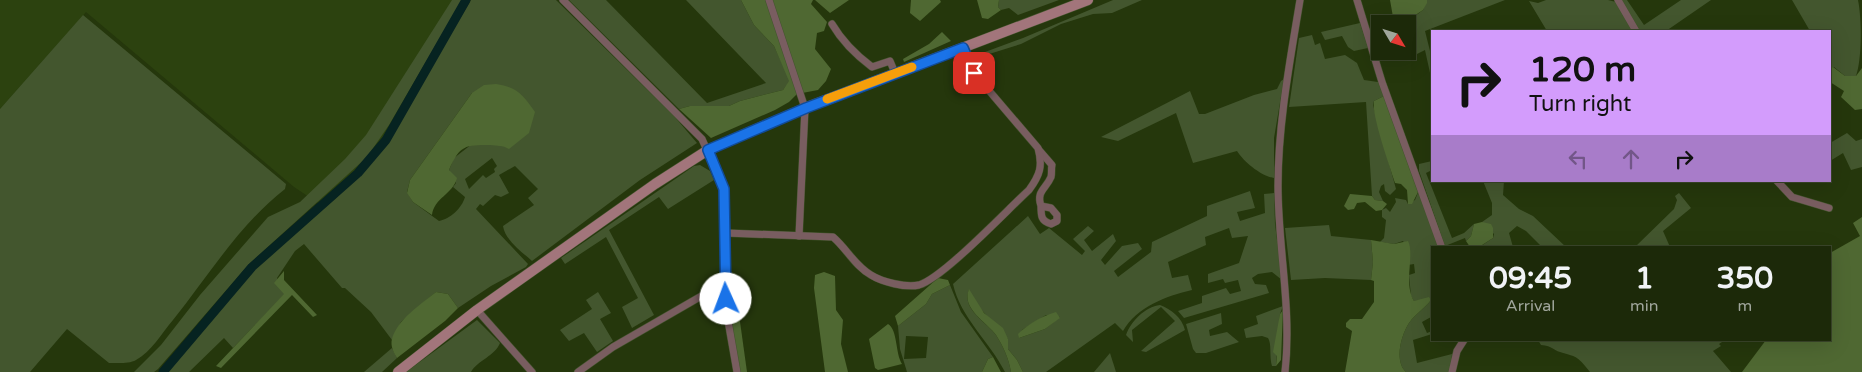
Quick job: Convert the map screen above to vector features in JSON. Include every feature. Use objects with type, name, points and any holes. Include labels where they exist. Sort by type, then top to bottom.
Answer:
[{"type":"main road","points":[[398,372],[477,310],[655,184],[708,150],[806,108],[1088,0]]},
{"type":"street","points":[[563,0],[702,139],[708,150],[724,189],[726,233],[724,283],[727,315],[737,372]]},
{"type":"street","points":[[769,0],[806,108],[799,236]]},
{"type":"street","points":[[1285,372],[1286,279],[1278,214],[1280,144],[1300,0]]},
{"type":"street","points":[[1357,0],[1382,82],[1441,246]]},
{"type":"street","points":[[1618,0],[1635,30]]},
{"type":"street","points":[[832,24],[841,38],[872,67],[890,61],[895,73]]},
{"type":"street","points":[[963,48],[974,73],[1052,164],[1051,177],[1040,192],[1038,199],[1040,206]]},
{"type":"street","points":[[726,233],[833,237],[844,247],[855,262],[871,275],[901,284],[918,286],[945,268],[1029,190],[1039,176],[1042,163],[1038,148]]},
{"type":"street","points":[[1778,182],[1792,197],[1829,208]]},
{"type":"street","points":[[578,372],[613,347],[724,283]]},
{"type":"street","points":[[477,310],[532,372]]},
{"type":"street","points":[[1452,372],[1457,351],[1463,341]]},
{"type":"shaded area","points":[[0,0],[466,0],[386,140],[358,173],[321,205],[294,187],[86,12],[0,109]]},
{"type":"shaded area","points":[[452,0],[462,0],[389,125],[367,157],[249,264],[158,369],[154,372],[134,372],[161,345],[200,295],[268,217],[300,202],[345,159],[366,135]]},
{"type":"shaded area","points":[[471,0],[556,0],[674,116],[697,143],[640,180],[532,261],[510,241],[503,226],[534,205],[528,198],[538,189],[515,166],[499,175],[509,193],[501,197],[495,195],[483,206],[480,204],[476,209],[528,264],[458,308],[448,294],[436,292],[401,322],[392,340],[371,312],[345,288],[342,288],[304,244],[295,251],[277,278],[285,294],[233,348],[224,338],[189,372],[167,372],[255,267],[336,198],[380,153]],"holes":[[[472,93],[501,145],[472,144],[454,158],[449,170],[456,183],[453,187],[465,197],[455,212],[439,221],[413,202],[407,192],[410,180]],[[492,158],[497,166],[494,169],[495,172],[486,178],[483,175],[469,189],[465,179]]]},
{"type":"shaded area","points":[[569,0],[606,0],[707,103],[766,83],[686,0],[741,0],[754,25],[774,46],[790,81],[783,90],[740,101],[729,106],[690,106],[679,109]]},
{"type":"shaded area","points":[[741,0],[813,0],[811,4],[827,22],[824,31],[817,33],[815,49],[831,69],[826,81],[818,90],[797,94],[789,102],[775,110],[711,138],[679,109],[690,106],[729,106],[740,101],[783,90],[789,81],[774,46],[754,25]]},
{"type":"shaded area","points":[[815,0],[849,0],[830,13]]},
{"type":"shaded area","points":[[911,0],[940,0],[941,2],[920,21],[910,13]]},
{"type":"shaded area","points":[[977,0],[999,0],[998,7],[1001,10],[988,19],[982,18]]},
{"type":"shaded area","points":[[999,0],[1059,0],[1018,15],[1009,8],[1001,10],[998,7]]},
{"type":"shaded area","points":[[1113,0],[1142,0],[1112,13],[1093,14],[1061,24],[1021,44],[986,55],[985,52]]},
{"type":"shaded area","points":[[1390,0],[1427,0],[1423,10],[1416,15],[1393,15]]},
{"type":"shaded area","points":[[1427,0],[1505,0],[1425,31],[1431,55],[1431,77],[1425,50],[1416,54],[1416,15],[1423,10]]},
{"type":"shaded area","points":[[1546,0],[1608,0],[1616,2],[1632,30],[1546,30],[1529,1],[1538,3]]},
{"type":"shaded area","points":[[1621,0],[1627,0],[1644,25],[1681,0],[1711,0],[1667,30],[1639,30]]},
{"type":"shaded area","points":[[1792,0],[1858,0],[1861,39],[1856,76],[1845,76],[1834,67],[1831,68],[1831,30],[1809,30]]},
{"type":"shaded area","points":[[83,15],[286,184],[285,189],[268,203],[239,234],[156,342],[141,357],[130,362],[109,363],[67,329],[30,372],[0,372],[0,109]]},
{"type":"shaded area","points":[[1360,23],[1368,48],[1354,51],[1348,47],[1342,36],[1325,40],[1321,32]]},
{"type":"shaded area","points":[[942,32],[951,41],[904,62],[903,59],[929,44]]},
{"type":"shaded area","points":[[1312,35],[1315,45],[1320,43],[1325,59],[1345,55],[1357,63],[1364,80],[1378,82],[1384,96],[1374,101],[1373,105],[1396,189],[1390,195],[1385,191],[1384,184],[1381,186],[1379,192],[1383,201],[1375,200],[1372,196],[1366,102],[1289,107],[1299,38]]},
{"type":"shaded area","points":[[1833,67],[1845,76],[1856,76],[1862,68],[1862,109],[1855,110],[1841,97],[1844,91],[1831,83],[1831,68]]},
{"type":"shaded area","points":[[1284,79],[1274,138],[1274,178],[1253,168],[1237,151],[1193,163],[1176,113],[1118,141],[1101,137],[1190,91],[1199,114],[1205,114],[1254,95],[1277,89]]},
{"type":"shaded area","points":[[496,84],[509,87],[519,93],[535,112],[529,133],[509,149],[500,146],[482,145],[469,146],[460,151],[449,170],[457,178],[455,183],[436,204],[432,215],[413,202],[407,193],[410,180],[472,93],[484,85]]},
{"type":"shaded area","points":[[1384,96],[1419,190],[1412,204],[1408,204],[1407,190],[1401,184],[1395,183],[1375,117],[1374,101]]},
{"type":"shaded area","points":[[1847,133],[1856,141],[1862,139],[1862,167],[1851,170],[1843,153],[1831,160],[1831,142]]},
{"type":"shaded area","points":[[1431,161],[1431,170],[1426,173],[1452,238],[1464,233],[1474,224],[1471,236],[1466,241],[1465,238],[1445,246],[1419,171],[1419,164]]},
{"type":"shaded area","points":[[700,165],[710,171],[714,180],[668,209],[659,197],[609,230],[654,315],[632,328],[622,307],[638,298],[606,237],[565,264],[561,258],[694,166]]},
{"type":"shaded area","points":[[1483,182],[1504,182],[1503,195],[1519,209],[1533,216],[1565,246],[1541,246],[1526,231],[1517,226],[1509,233],[1513,246],[1481,246],[1493,238],[1494,234],[1482,222],[1492,215],[1492,203]]},
{"type":"shaded area","points":[[1419,190],[1440,246],[1431,246],[1431,300],[1414,301],[1411,296],[1409,275],[1415,273],[1414,264],[1408,265],[1409,252],[1403,241],[1394,244],[1380,242],[1384,238],[1386,220],[1382,217],[1382,210],[1386,208],[1390,212],[1396,202],[1395,198],[1406,200],[1408,204],[1415,200]]},
{"type":"shaded area","points":[[1250,191],[1255,208],[1237,212],[1240,221],[1265,213],[1264,194],[1274,193],[1275,224],[1282,280],[1272,272],[1258,274],[1252,278],[1255,284],[1266,285],[1269,293],[1184,318],[1178,311],[1202,303],[1202,296],[1226,288],[1230,294],[1241,291],[1238,280],[1225,283],[1223,279],[1208,283],[1208,274],[1239,263],[1248,236],[1232,238],[1229,228],[1205,237],[1206,245],[1168,262],[1172,278],[1188,275],[1192,290],[1162,299],[1144,309],[1136,315],[1123,331],[1115,323],[1046,372],[1023,372],[1017,360],[1008,349],[1008,339],[977,305],[969,290],[967,297],[972,309],[996,335],[1009,362],[1011,372],[1005,372],[962,307],[953,284],[1028,216],[1040,234],[1049,228],[1082,255],[1085,251],[1073,239],[1088,226],[1094,231],[1084,240],[1092,251],[1113,234],[1116,241],[1101,260],[1105,265],[1122,246],[1138,243],[1142,249],[1114,271],[1118,277],[1151,252],[1152,242],[1207,216],[1207,206]],"holes":[[[1046,315],[1060,317],[1045,329],[1019,338],[1022,330]]]},
{"type":"shaded area","points":[[1679,193],[1691,208],[1663,231],[1670,246],[1636,246],[1674,209],[1677,200],[1675,196]]},
{"type":"shaded area","points":[[1350,194],[1372,196],[1375,200],[1383,201],[1387,204],[1382,210],[1376,211],[1365,202],[1357,203],[1354,209],[1348,210],[1344,206]]},
{"type":"shaded area","points":[[1862,217],[1862,372],[1742,372],[1765,341],[1831,341],[1831,252],[1860,236],[1853,223]]},
{"type":"shaded area","points":[[1482,222],[1491,224],[1493,238],[1481,246],[1469,246],[1466,241],[1471,236],[1474,224]]},
{"type":"shaded area","points":[[1329,225],[1331,236],[1371,240],[1373,262],[1371,280],[1325,278],[1291,280],[1285,228]]},
{"type":"shaded area","points":[[1371,240],[1394,244],[1408,241],[1410,247],[1409,286],[1411,294],[1414,301],[1429,297],[1431,300],[1411,320],[1403,334],[1400,361],[1406,372],[1345,372],[1352,331],[1346,327],[1346,323],[1350,319],[1362,319],[1374,302],[1374,281],[1371,280],[1373,262]]},
{"type":"shaded area","points":[[284,271],[284,280],[317,315],[313,317],[292,295],[221,368],[216,366],[284,294],[274,283]]},
{"type":"shaded area","points":[[824,272],[835,276],[836,310],[843,320],[841,344],[848,372],[825,372],[814,288],[815,275]]},
{"type":"shaded area","points":[[938,278],[948,280],[950,285],[932,294],[926,304],[898,326],[895,316]]},
{"type":"shaded area","points":[[950,285],[961,312],[993,357],[988,359],[982,372],[907,372],[900,349],[898,326],[926,304],[932,294]],"holes":[[[906,336],[928,337],[926,358],[904,359]]]},
{"type":"shaded area","points":[[969,289],[984,313],[1003,328],[1008,339],[1008,349],[1017,360],[1023,372],[1011,372],[1009,362],[996,335],[971,309],[967,296]]},
{"type":"shaded area","points":[[436,292],[448,294],[458,308],[445,321],[397,358],[392,339],[399,325],[410,313]]},
{"type":"shaded area","points":[[598,292],[611,313],[600,319],[613,341],[597,352],[584,333],[569,341],[560,330],[592,309],[586,300]]},
{"type":"shaded area","points":[[727,295],[737,300],[747,372],[740,372]]},
{"type":"shaded area","points":[[1431,300],[1431,317],[1422,322],[1427,333],[1431,331],[1431,334],[1413,340],[1417,363],[1452,354],[1450,372],[1406,372],[1402,367],[1400,361],[1401,341],[1411,320]]},
{"type":"shaded area","points":[[1160,305],[1176,314],[1185,330],[1146,352],[1141,351],[1175,321],[1161,307],[1132,330],[1133,342],[1126,335],[1131,325],[1139,316],[1154,306]]},
{"type":"shaded area","points":[[1283,306],[1280,314],[1276,366],[1272,366],[1268,338],[1262,336],[1246,338],[1244,329],[1258,324],[1256,316]]},
{"type":"shaded area","points":[[1283,310],[1281,360],[1276,366],[1277,356],[1273,352],[1280,314]]},
{"type":"shaded area","points":[[1056,312],[1060,318],[1045,329],[1019,338],[1018,334],[1031,324]]},
{"type":"shaded area","points":[[1221,313],[1222,324],[1209,330],[1210,336],[1227,332],[1239,342],[1206,353],[1196,353],[1193,349],[1186,324]]},
{"type":"shaded area","points":[[477,320],[500,343],[471,372],[406,372]]},
{"type":"shaded area","points":[[888,324],[895,336],[902,364],[878,370],[875,368],[869,339]]},
{"type":"shaded area","points":[[1539,341],[1724,341],[1719,344],[1721,346],[1713,351],[1731,372],[1590,372],[1577,358],[1541,345]]},
{"type":"shaded area","points":[[392,348],[397,358],[382,372],[364,372]]},
{"type":"shaded area","points":[[1110,353],[1116,372],[1094,372]]},
{"type":"shaded area","points":[[993,357],[1001,372],[982,372],[988,359]]},
{"type":"waterway","points":[[163,372],[252,267],[358,173],[386,140],[466,0]]},
{"type":"slow traffic","points":[[827,99],[912,67]]},
{"type":"route","points":[[726,299],[724,283],[726,245],[724,189],[708,150],[731,138],[963,48],[974,73]]}]
